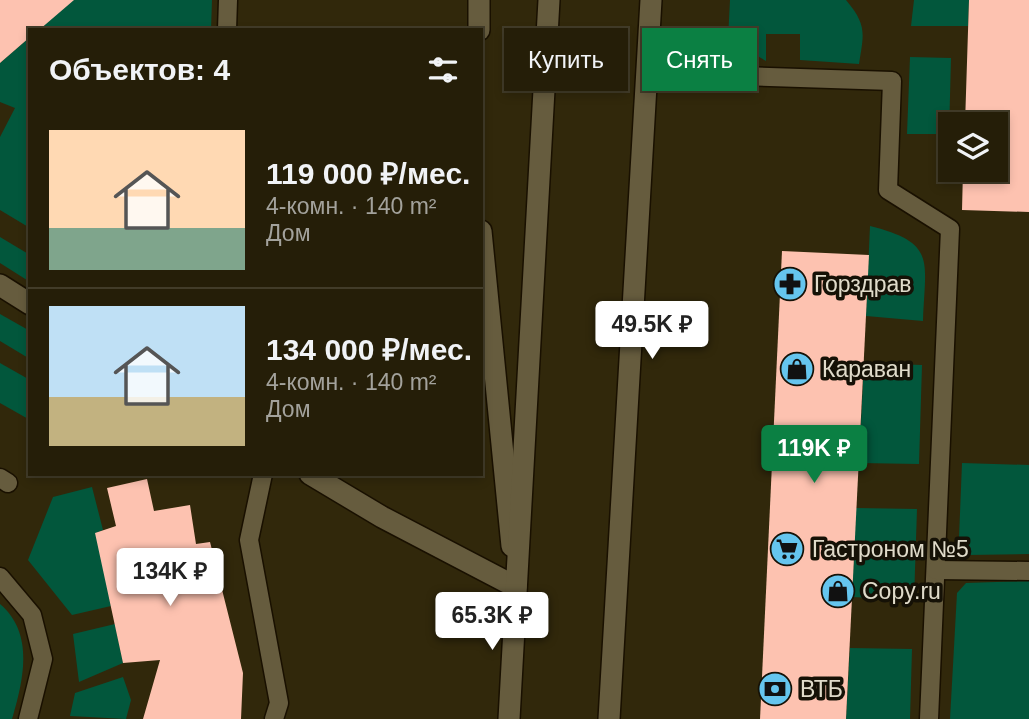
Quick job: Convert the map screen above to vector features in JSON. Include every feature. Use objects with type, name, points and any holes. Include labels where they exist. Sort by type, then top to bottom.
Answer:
[{"type":"main road","points":[[479,0],[479,28]]},
{"type":"main road","points":[[509,719],[549,0]]},
{"type":"main road","points":[[650,28],[651,0]]},
{"type":"main road","points":[[609,719],[647,91]]},
{"type":"main road","points":[[483,251],[516,587]]},
{"type":"main road","points":[[0,285],[28,303]]},
{"type":"main road","points":[[313,476],[382,517],[516,587]]},
{"type":"lane","points":[[227,28],[228,0]]},
{"type":"lane","points":[[757,77],[892,81],[888,190],[950,229],[929,719]]},
{"type":"lane","points":[[263,476],[249,540],[279,703],[274,719]]},
{"type":"lane","points":[[936,570],[1029,571]]},
{"type":"lane","points":[[0,577],[32,615],[43,659],[28,719]]},
{"type":"green space","points":[[46,0],[212,0],[211,28],[39,28]]},
{"type":"green space","points":[[730,0],[846,0],[861,23],[859,64],[800,60],[800,34],[766,34],[766,61],[757,56],[757,28],[729,28]]},
{"type":"green space","points":[[914,0],[969,0],[968,26],[911,26]]},
{"type":"green space","points":[[28,39],[28,227],[0,210],[0,137],[15,108],[0,102],[0,63]]},
{"type":"green space","points":[[910,57],[951,58],[950,112],[938,112],[938,134],[907,134]]},
{"type":"green space","points":[[870,226],[892,232],[917,247],[925,269],[923,321],[866,316]]},
{"type":"green space","points":[[0,237],[28,254],[28,281],[0,263]]},
{"type":"green space","points":[[0,314],[28,330],[28,358],[0,341]]},
{"type":"green space","points":[[0,363],[28,379],[28,419],[0,403]]},
{"type":"green space","points":[[864,363],[922,365],[919,464],[859,463]]},
{"type":"green space","points":[[962,463],[1029,465],[1029,554],[968,555],[959,538]]},
{"type":"green space","points":[[92,487],[103,530],[96,533],[111,606],[72,615],[28,560],[53,497]]},
{"type":"green space","points":[[856,508],[917,509],[914,600],[852,597]]},
{"type":"green space","points":[[1029,581],[1029,719],[950,719],[957,593],[966,583]]},
{"type":"green space","points":[[0,604],[11,616],[22,644],[20,689],[12,719],[0,719]]},
{"type":"green space","points":[[115,624],[123,663],[79,682],[73,634]]},
{"type":"green space","points":[[850,648],[912,649],[910,719],[846,719]]},
{"type":"green space","points":[[123,677],[131,700],[126,719],[70,716],[75,693]]},
{"type":"building","points":[[0,0],[74,0],[41,28],[28,28],[28,39],[0,63]]},
{"type":"building","points":[[969,0],[1029,0],[1029,212],[962,210],[963,182],[1008,182],[1008,112],[965,112]]},
{"type":"building","points":[[782,251],[869,255],[846,719],[760,719]]},
{"type":"building","points":[[147,479],[154,511],[190,505],[196,544],[210,542],[243,673],[241,719],[143,719],[160,660],[123,663],[95,533],[116,526],[107,488]]},
{"type":"place","name":"Горздрав","points":[[790,284]]},
{"type":"place","name":"Караван","points":[[797,369]]},
{"type":"place","name":"Гастроном №5","points":[[787,549]]},
{"type":"place","name":"Copy.ru","points":[[838,591]]},
{"type":"place","name":"ВТБ","points":[[775,689]]}]
